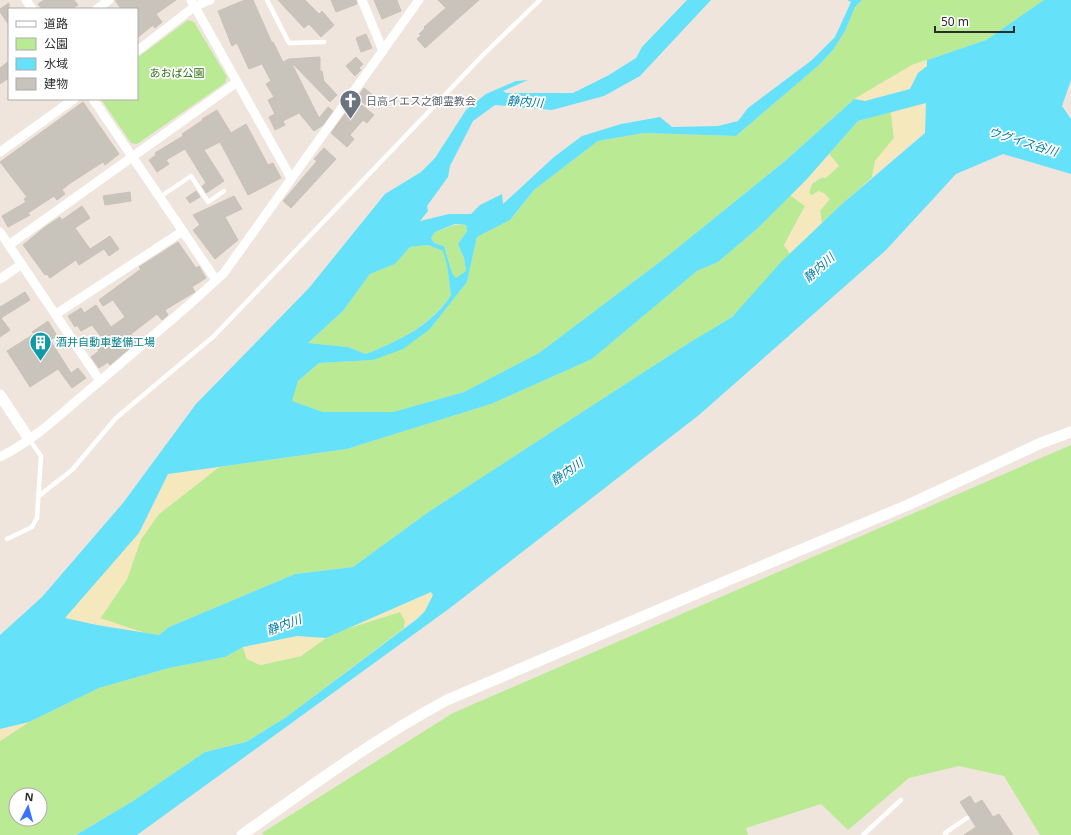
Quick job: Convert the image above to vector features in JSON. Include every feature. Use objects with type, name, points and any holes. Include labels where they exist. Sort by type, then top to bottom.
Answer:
[{"type":"street","points":[[98,8],[109,0]]},
{"type":"street","points":[[138,50],[192,3],[210,0]]},
{"type":"street","points":[[362,0],[383,51]]},
{"type":"street","points":[[0,457],[16,449],[100,381],[224,273],[419,0]]},
{"type":"street","points":[[192,3],[291,178]]},
{"type":"street","points":[[9,244],[218,99],[237,82]]},
{"type":"street","points":[[0,152],[73,100]]},
{"type":"street","points":[[94,100],[216,280]]},
{"type":"street","points":[[56,314],[183,230]]},
{"type":"street","points":[[0,232],[100,381]]},
{"type":"street","points":[[0,279],[22,264]]},
{"type":"street","points":[[0,395],[29,439]]},
{"type":"street","points":[[242,835],[359,752],[402,724],[447,700],[731,579],[908,506],[1041,443],[1071,432]]},
{"type":"lane","points":[[267,0],[289,43],[324,42]]},
{"type":"lane","points":[[40,495],[72,470],[116,418],[214,336],[483,55],[540,0]]},
{"type":"lane","points":[[160,197],[191,176],[208,202],[224,191]]},
{"type":"lane","points":[[6,539],[32,527],[38,518],[41,456],[29,439]]},
{"type":"lane","points":[[863,835],[901,800]]},
{"type":"lane","points":[[946,835],[945,833],[967,818]]},
{"type":"green space","points":[[862,0],[1044,0],[986,40],[912,65],[851,102],[785,161],[665,258],[539,353],[464,392],[393,412],[323,412],[291,401],[298,381],[319,363],[373,360],[430,329],[467,282],[477,237],[510,220],[534,190],[598,141],[644,133],[736,136],[818,66],[833,50],[845,31],[855,7]]},
{"type":"green space","name":"あおば公園","points":[[188,20],[194,22],[227,77],[225,83],[137,144],[131,143],[102,100],[138,100],[138,57]]},
{"type":"green space","points":[[891,112],[894,138],[875,161],[872,177],[822,223],[820,211],[809,193],[812,184],[839,166],[829,154],[858,121]]},
{"type":"green space","points":[[790,195],[805,206],[784,245],[790,254],[732,317],[684,346],[427,513],[353,567],[295,574],[169,627],[159,635],[145,633],[100,619],[127,579],[141,539],[159,514],[219,467],[347,449],[491,404],[592,359],[697,271],[718,262],[757,229]]},
{"type":"green space","points":[[455,225],[466,225],[467,231],[458,244],[464,258],[466,271],[456,278],[452,273],[444,246],[434,243],[431,238],[435,232]]},
{"type":"green space","points":[[428,245],[443,251],[447,264],[451,295],[434,315],[402,338],[366,354],[348,347],[308,343],[343,311],[370,274],[395,264],[410,247]]},
{"type":"green space","points":[[1071,445],[1071,835],[1040,835],[1004,776],[959,766],[909,778],[848,830],[821,804],[746,828],[748,835],[264,835],[262,833],[453,713]]},
{"type":"green space","points":[[400,612],[405,621],[404,628],[285,718],[246,742],[205,752],[133,801],[76,835],[0,835],[0,741],[29,722],[99,688],[169,668],[225,657],[243,647],[247,659],[261,665],[301,656],[326,638],[346,629]]},
{"type":"sand","points":[[927,60],[927,66],[918,73],[910,89],[865,101],[854,99],[912,65]]},
{"type":"sand","points":[[926,102],[925,132],[872,177],[875,161],[894,138],[891,112]]},
{"type":"sand","points":[[829,154],[839,166],[826,178],[819,177],[812,184],[809,193],[812,195],[818,191],[824,193],[830,199],[820,211],[822,223],[790,254],[784,245],[805,206],[790,195]]},
{"type":"sand","points":[[219,467],[159,514],[141,539],[127,579],[100,618],[145,633],[65,618],[139,533],[168,474]]},
{"type":"sand","points":[[432,592],[433,595],[425,611],[404,628],[405,621],[400,612],[346,629]]},
{"type":"sand","points":[[297,636],[326,638],[301,656],[260,665],[247,659],[243,647]]},
{"type":"sand","points":[[29,722],[0,741],[0,729]]},
{"type":"water","points":[[687,0],[711,0],[640,76],[604,96],[552,110],[495,105],[473,121],[450,166],[448,177],[427,206],[428,211],[420,221],[449,214],[471,214],[480,205],[502,194],[503,204],[554,157],[582,136],[621,124],[660,117],[672,127],[718,126],[738,121],[748,108],[812,60],[835,37],[851,2],[847,0],[862,0],[855,7],[845,31],[833,50],[818,66],[736,136],[644,133],[598,141],[534,190],[510,220],[477,237],[467,282],[430,329],[403,349],[373,360],[319,363],[298,381],[292,401],[323,412],[393,412],[464,392],[539,353],[665,258],[785,161],[854,99],[865,101],[910,89],[918,73],[927,66],[927,60],[986,40],[1044,0],[1071,0],[1071,80],[1062,106],[1071,119],[1071,174],[1003,154],[956,174],[886,250],[699,415],[450,608],[137,835],[76,835],[133,801],[205,752],[246,742],[285,718],[417,619],[425,611],[433,595],[431,592],[326,638],[297,636],[243,647],[225,657],[169,668],[99,688],[29,722],[0,729],[0,635],[42,597],[123,503],[196,404],[309,288],[385,194],[421,172],[435,158],[466,110],[486,94],[516,81],[528,80],[503,91],[506,93],[573,93],[609,75],[636,58],[642,47]],"holes":[[[926,103],[925,133],[842,204],[782,261],[732,317],[684,346],[427,513],[353,567],[295,574],[169,627],[159,635],[65,618],[139,533],[168,474],[347,449],[491,404],[592,359],[697,271],[718,262],[757,229],[807,179],[858,121]],[[455,224],[466,225],[467,231],[458,244],[464,258],[466,271],[456,278],[452,273],[444,246],[434,243],[431,238],[435,232]],[[428,245],[443,251],[447,265],[451,295],[434,315],[414,331],[402,338],[366,354],[348,347],[308,343],[343,311],[370,274],[395,264],[410,247]]]},
{"type":"building","points":[[44,0],[74,0],[78,5],[74,8],[41,8],[38,4]]},
{"type":"building","points":[[115,0],[176,0],[156,14],[162,22],[155,28],[153,25],[138,37],[138,8],[120,8]]},
{"type":"building","points":[[245,0],[253,0],[272,43],[273,42],[283,62],[289,59],[320,57],[320,71],[322,71],[324,81],[337,95],[330,102],[291,62],[319,118],[328,107],[333,111],[323,125],[314,131],[299,113],[283,121],[285,125],[275,130],[269,117],[275,114],[268,100],[274,97],[266,84],[271,81],[262,64],[249,69],[237,43],[232,46],[218,11]]},
{"type":"building","points":[[278,0],[305,0],[319,14],[322,11],[334,25],[321,37],[309,24],[304,28]]},
{"type":"building","points":[[331,0],[356,0],[357,4],[336,12]]},
{"type":"building","points":[[374,0],[397,0],[401,11],[382,19]]},
{"type":"building","points":[[438,0],[479,0],[425,48],[417,39],[421,35],[419,34],[425,28],[424,27],[446,8]]},
{"type":"building","points":[[9,3],[8,24],[0,12],[0,9]]},
{"type":"building","points":[[366,34],[372,48],[361,52],[356,38]]},
{"type":"building","points":[[356,57],[363,64],[359,68],[361,70],[355,76],[346,66]]},
{"type":"building","points":[[8,62],[8,79],[0,84],[0,68]]},
{"type":"building","points":[[364,88],[374,96],[366,105],[357,98]]},
{"type":"building","points":[[83,102],[119,154],[105,165],[103,162],[69,184],[62,190],[65,194],[57,200],[54,196],[28,213],[30,215],[8,227],[2,216],[26,202],[24,199],[27,197],[0,162]]},
{"type":"building","points":[[362,105],[374,115],[367,123],[363,120],[350,135],[354,139],[347,147],[331,133],[347,111],[352,115]]},
{"type":"building","points":[[217,110],[231,133],[246,124],[268,165],[273,163],[281,178],[248,195],[220,142],[204,150],[224,181],[206,193],[202,186],[206,183],[185,149],[166,160],[169,164],[157,172],[149,160],[156,155],[155,153],[183,136],[182,134]]},
{"type":"building","points":[[324,148],[336,159],[291,208],[283,201],[317,161],[314,159]]},
{"type":"building","points":[[196,191],[200,197],[190,203],[186,198]]},
{"type":"building","points":[[130,192],[131,201],[105,205],[103,196]]},
{"type":"building","points":[[234,196],[242,209],[225,217],[238,240],[215,259],[193,230],[200,225],[193,215]]},
{"type":"building","points":[[82,206],[90,218],[75,228],[90,249],[110,236],[119,249],[109,256],[104,249],[79,265],[76,260],[50,278],[47,274],[45,275],[23,245],[60,217],[62,220]]},
{"type":"building","points":[[178,242],[196,268],[199,266],[206,278],[192,287],[195,292],[165,310],[168,315],[162,320],[157,314],[131,334],[137,342],[110,365],[108,362],[99,368],[91,357],[99,351],[94,344],[102,338],[92,325],[81,331],[77,325],[75,327],[68,316],[81,308],[84,313],[96,305],[111,327],[125,317],[113,300],[103,306],[99,300],[141,269],[139,267]]},
{"type":"building","points":[[25,292],[30,300],[1,318],[10,330],[0,337],[0,307]]},
{"type":"building","name":"酒井自動車整備工場","points":[[48,321],[57,336],[50,340],[71,373],[78,368],[86,378],[72,388],[58,369],[30,387],[7,351],[34,334],[32,332]]},
{"type":"building","points":[[970,796],[975,804],[982,800],[993,817],[999,814],[1013,835],[964,835],[976,827],[960,802]]},
{"type":"place","name":"日高イエス之御霊教会","points":[[350,120]]},
{"type":"place","name":"酒井自動車整備工場","points":[[40,362]]},
{"type":"water label","name":"静内川","points":[[525,102]]},
{"type":"water label","name":"ウグイス谷川","points":[[1023,142]]},
{"type":"water label","name":"静内川","points":[[819,268]]},
{"type":"water label","name":"静内川","points":[[567,472]]},
{"type":"water label","name":"静内川","points":[[284,625]]}]
